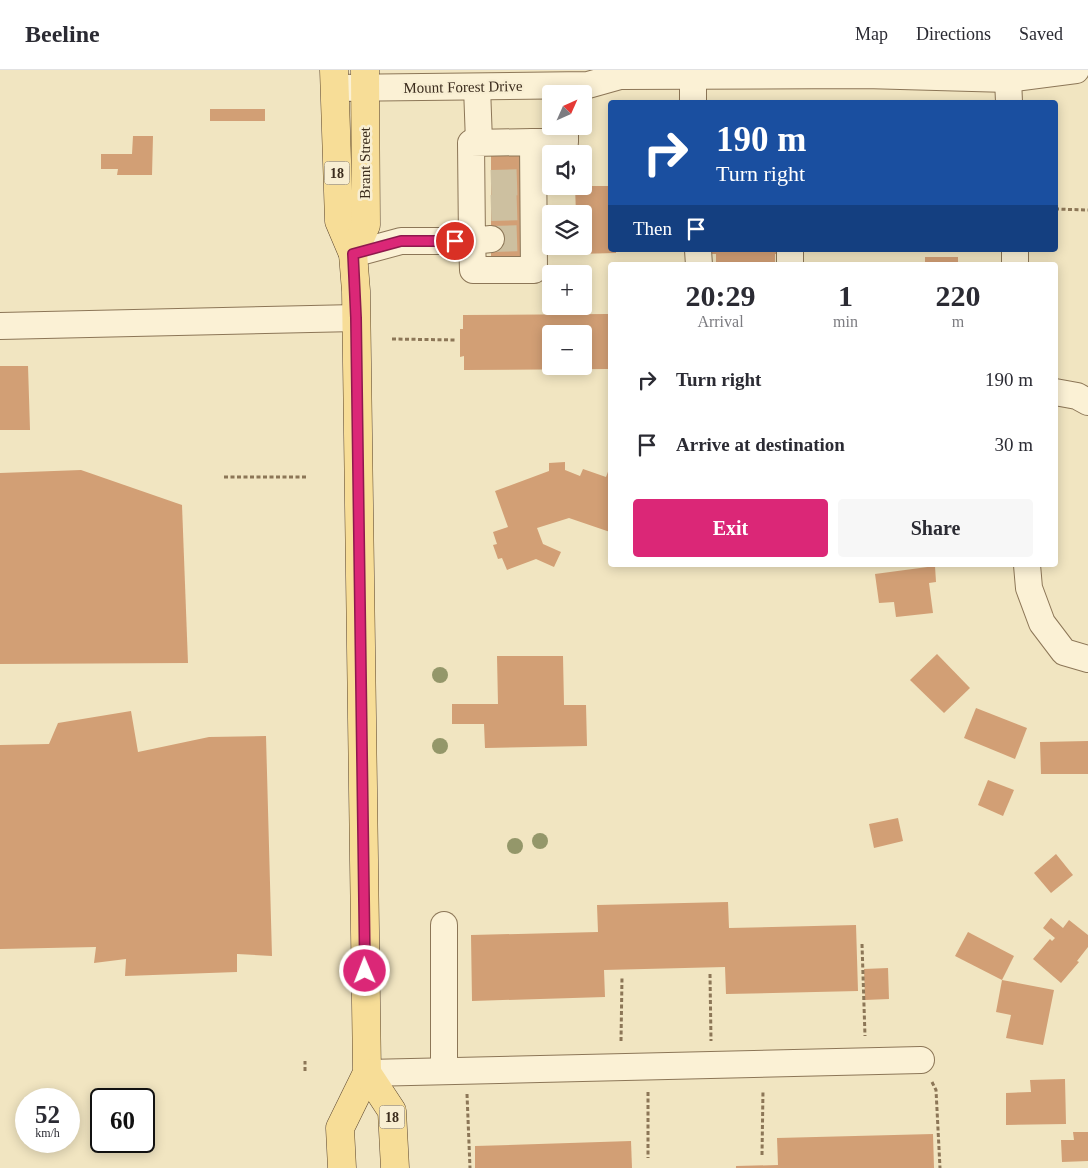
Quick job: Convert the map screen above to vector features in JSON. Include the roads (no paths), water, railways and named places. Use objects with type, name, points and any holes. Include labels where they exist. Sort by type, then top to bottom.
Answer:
[{"type":"main road","name":"Brant Street","points":[[334,79],[339,221],[353,254],[356,318],[367,1073],[340,1128],[342,1168]]},
{"type":"main road","name":"Brant Street","points":[[353,254],[366,225],[365,79]]},
{"type":"main road","name":"18","points":[[367,1073],[392,1111],[395,1168]]},
{"type":"street","name":"Mount Forest Drive","points":[[588,85],[614,73],[865,75],[1009,90],[1076,70]]},
{"type":"street","points":[[693,75],[693,100]]},
{"type":"street","name":"Mount Forest Drive","points":[[334,79],[365,79],[477,87],[542,89]]},
{"type":"street","points":[[477,87],[479,142]]},
{"type":"street","points":[[533,142],[528,195],[528,237],[534,270],[473,270],[482,240],[481,196],[471,142],[479,142],[533,142],[565,142],[565,135]]},
{"type":"street","points":[[353,254],[401,241],[482,240]]},
{"type":"street","points":[[0,326],[356,318]]},
{"type":"street","points":[[1058,393],[1077,396],[1088,402]]},
{"type":"street","points":[[1027,567],[1029,588],[1042,623],[1064,652],[1088,659]]},
{"type":"street","points":[[444,925],[444,1071]]},
{"type":"street","points":[[367,1073],[921,1060]]},
{"type":"tunnel","points":[[491,183],[522,182]]},
{"type":"tunnel","points":[[491,208],[522,207]]},
{"type":"tunnel","points":[[491,239],[522,238]]}]
